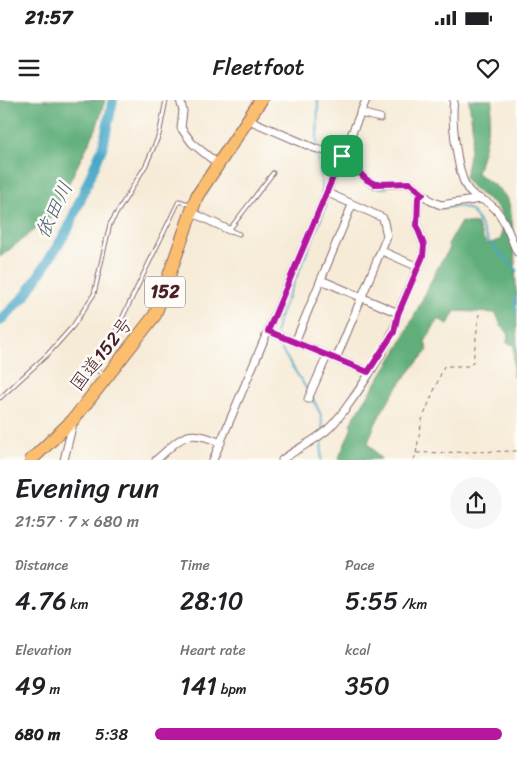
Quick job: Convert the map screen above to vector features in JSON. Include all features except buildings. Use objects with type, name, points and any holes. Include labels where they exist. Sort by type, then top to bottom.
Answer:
[{"type":"highway","name":"国道152号","points":[[31,460],[74,420],[155,315],[201,189],[249,120],[256,102]]},
{"type":"street","points":[[180,100],[183,110],[181,128],[192,143],[219,165]]},
{"type":"street","points":[[213,460],[274,334],[325,197],[366,100]]},
{"type":"street","points":[[454,100],[455,129],[462,178],[470,193],[493,206],[502,219],[517,252]]},
{"type":"street","points":[[360,113],[380,118]]},
{"type":"street","points":[[249,120],[341,159],[371,183],[379,185],[410,183],[421,196],[436,204],[446,205],[481,199]]},
{"type":"street","points":[[282,460],[327,430],[341,415],[394,332],[398,314],[423,256],[424,245],[417,227],[421,196]]},
{"type":"street","points":[[325,197],[352,205],[384,220],[387,238],[336,359]]},
{"type":"street","points":[[295,342],[352,205]]},
{"type":"street","points":[[193,209],[229,230]]},
{"type":"street","points":[[382,251],[418,267]]},
{"type":"street","points":[[321,280],[398,314]]},
{"type":"street","points":[[274,334],[368,372]]},
{"type":"street","points":[[310,396],[327,356]]},
{"type":"street","points":[[64,460],[74,420]]},
{"type":"street","points":[[156,460],[180,439],[194,434],[202,435],[221,443]]},
{"type":"lane","points":[[0,398],[48,354],[72,326],[94,294],[110,224],[121,202],[146,165],[159,135],[166,100]]},
{"type":"lane","points":[[239,234],[229,230],[273,172]]},
{"type":"lane","points":[[107,378],[97,370],[179,201],[193,209]]},
{"type":"path","points":[[414,460],[422,420],[444,366],[470,366],[473,362],[480,314]]},
{"type":"path","points":[[416,453],[517,451]]},
{"type":"green space","points":[[0,100],[105,100],[96,129],[52,216],[0,257]]},
{"type":"green space","points":[[469,100],[493,100],[477,173],[505,195],[511,214],[516,284],[517,375],[513,377],[514,345],[507,343],[508,333],[501,326],[496,313],[455,311],[448,324],[438,319],[425,342],[428,350],[385,405],[373,430],[368,443],[381,459],[338,460],[352,427],[350,424],[400,345],[440,263],[449,250],[448,244],[461,222],[477,224],[483,239],[489,244],[501,239],[502,225],[498,208],[493,202],[472,187],[465,178],[473,133]]},
{"type":"waterway","name":"依田川","points":[[0,321],[26,295],[67,231],[103,146],[113,100]]},
{"type":"waterway","points":[[317,146],[318,100]]},
{"type":"waterway","points":[[317,151],[323,193]]},
{"type":"waterway","points":[[317,153],[338,159]]},
{"type":"waterway","points":[[360,178],[374,188],[387,188]]},
{"type":"waterway","points":[[422,198],[434,206],[466,208],[474,213],[488,240],[517,271]]},
{"type":"waterway","points":[[276,333],[278,320],[326,207],[325,203]]},
{"type":"waterway","points":[[517,294],[515,302],[517,312]]},
{"type":"waterway","points":[[277,337],[281,349],[308,391]]},
{"type":"waterway","points":[[312,397],[321,415],[323,430]]},
{"type":"waterway","points":[[321,460],[322,437]]},
{"type":"route","points":[[342,156],[348,159],[371,183],[379,185],[406,182],[423,194],[418,198],[417,227],[424,245],[423,256],[398,314],[398,322],[394,332],[388,344],[368,372],[268,331],[342,156]]}]
